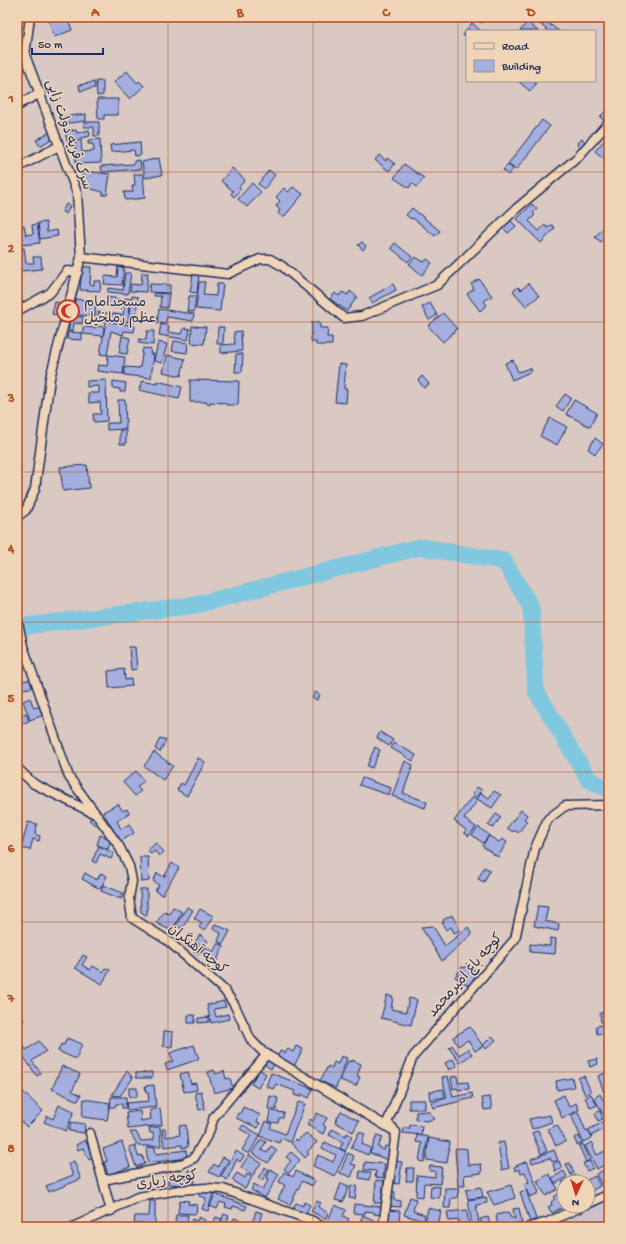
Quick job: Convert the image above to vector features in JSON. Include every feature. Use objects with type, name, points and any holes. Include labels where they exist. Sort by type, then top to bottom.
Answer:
[{"type":"street","name":"سرک قریه دولت زایی","points":[[17,517],[26,510],[35,489],[50,378],[81,257],[77,193],[41,93],[25,55],[30,17]]},
{"type":"street","points":[[17,105],[41,93]]},
{"type":"street","points":[[81,257],[228,274],[260,259],[270,259],[282,266],[344,318],[362,316],[437,285],[517,208],[578,157],[609,122]]},
{"type":"street","points":[[17,168],[59,146]]},
{"type":"street","points":[[17,311],[50,293],[67,272],[78,272]]},
{"type":"street","name":"کوچه آهنگران","points":[[17,618],[20,645],[69,777],[119,846],[129,866],[132,881],[130,898],[132,918],[167,940],[224,990],[234,1004],[252,1040],[267,1054],[396,1132]]},
{"type":"street","points":[[17,768],[34,784],[95,814]]},
{"type":"street","name":"کوچه باغ امیرمحمد","points":[[396,1132],[387,1123],[413,1057],[516,939],[535,848],[548,819],[565,806],[609,805]]},
{"type":"street","points":[[103,1180],[179,1165],[194,1158],[209,1132],[214,1117],[267,1054]]},
{"type":"street","points":[[383,1227],[396,1132]]},
{"type":"street","points":[[90,1133],[111,1211]]},
{"type":"street","name":"کوچه زیاری","points":[[73,1227],[111,1211],[138,1197],[179,1190],[223,1189],[313,1221],[322,1227]]},
{"type":"street","points":[[596,1200],[609,1194]]},
{"type":"street","points":[[530,1227],[548,1224],[567,1214]]},
{"type":"shaded area","points":[[609,1199],[609,1227],[555,1227],[580,1214],[596,1214],[596,1206]]},
{"type":"building","points":[[52,17],[67,17],[72,30],[54,37],[48,19]]},
{"type":"building","points":[[90,17],[98,17],[95,21]]},
{"type":"building","points":[[486,17],[481,23],[477,18]]},
{"type":"building","points":[[530,17],[539,17],[544,22],[541,25]]},
{"type":"building","points":[[545,21],[558,30],[548,30],[542,26]]},
{"type":"building","points":[[527,22],[537,30],[521,30]]},
{"type":"building","points":[[472,23],[480,30],[467,30]]},
{"type":"building","points":[[609,37],[609,49],[604,44]]},
{"type":"building","points":[[127,71],[137,83],[139,81],[144,86],[130,99],[114,82]]},
{"type":"building","points":[[96,81],[103,81],[103,95],[97,96]]},
{"type":"building","points":[[94,82],[95,88],[80,91],[79,85]]},
{"type":"building","points":[[519,82],[534,82],[536,84],[530,91]]},
{"type":"building","points":[[97,99],[118,99],[118,115],[104,115],[104,119],[98,119]]},
{"type":"building","points":[[23,103],[26,107],[17,113],[17,106]]},
{"type":"building","points":[[609,107],[609,118],[606,122],[600,117]]},
{"type":"building","points":[[86,114],[86,121],[61,124],[60,117]]},
{"type":"building","points":[[542,120],[550,126],[516,170],[508,164]]},
{"type":"building","points":[[84,122],[99,122],[99,136],[94,136],[94,127],[84,127]]},
{"type":"building","points":[[72,129],[72,131],[76,130],[77,133],[89,130],[90,136],[67,141],[65,130]]},
{"type":"building","points":[[50,132],[53,138],[40,146],[36,140]]},
{"type":"building","points":[[607,137],[609,139],[609,163],[595,151]]},
{"type":"building","points":[[100,139],[101,163],[76,164],[75,141],[81,140],[82,152],[94,151],[93,144],[88,144],[88,140]]},
{"type":"building","points":[[582,139],[586,143],[581,148],[577,144]]},
{"type":"building","points":[[140,142],[141,155],[135,156],[134,150],[111,152],[110,145]]},
{"type":"building","points":[[379,155],[386,161],[387,158],[395,164],[389,171],[375,160]]},
{"type":"building","points":[[159,158],[162,175],[145,178],[142,162]]},
{"type":"building","points":[[140,160],[141,169],[102,172],[101,166],[134,164],[134,161]]},
{"type":"building","points":[[404,164],[424,178],[417,187],[412,183],[409,188],[394,178]]},
{"type":"building","points":[[508,165],[513,169],[508,175],[503,170]]},
{"type":"building","points":[[232,168],[245,180],[239,187],[241,189],[234,197],[231,194],[233,191],[221,181]]},
{"type":"building","points":[[269,170],[275,175],[264,189],[258,184]]},
{"type":"building","points":[[83,171],[110,174],[107,195],[103,195],[103,192],[85,187],[82,178]]},
{"type":"building","points":[[134,174],[143,174],[145,198],[125,200],[124,192],[133,192],[132,186],[135,185]]},
{"type":"building","points":[[252,183],[261,192],[247,207],[238,199]]},
{"type":"building","points":[[293,187],[303,194],[283,218],[278,213],[280,210],[276,206],[280,201],[276,197],[284,188],[288,192]]},
{"type":"building","points":[[66,204],[70,206],[66,214],[62,212]]},
{"type":"building","points":[[532,204],[537,209],[533,213],[535,215],[529,221],[539,231],[545,225],[547,228],[552,225],[555,228],[541,243],[517,219]]},
{"type":"building","points":[[412,208],[440,231],[435,236],[413,218],[411,219],[406,215]]},
{"type":"building","points":[[510,220],[516,226],[508,233],[502,227]]},
{"type":"building","points":[[46,222],[47,232],[57,230],[58,236],[40,239],[38,223]]},
{"type":"building","points":[[609,222],[609,233],[601,242],[595,237]]},
{"type":"building","points":[[37,224],[40,243],[20,245],[17,226],[24,225],[26,235],[33,234],[32,225]]},
{"type":"building","points":[[362,242],[366,246],[363,250],[358,245]]},
{"type":"building","points":[[395,243],[412,257],[408,262],[391,248]]},
{"type":"building","points":[[17,248],[24,248],[26,263],[34,263],[33,257],[41,257],[42,269],[20,271]]},
{"type":"building","points":[[415,257],[424,262],[427,259],[432,263],[422,275],[409,264]]},
{"type":"building","points":[[82,267],[91,267],[90,284],[94,285],[94,281],[101,281],[100,291],[80,290]]},
{"type":"building","points":[[118,267],[124,268],[122,285],[104,284],[105,276],[117,277]]},
{"type":"building","points":[[125,273],[131,273],[128,294],[108,292],[108,288],[123,290]]},
{"type":"building","points":[[142,273],[148,273],[146,292],[130,291],[131,284],[141,285]]},
{"type":"building","points":[[193,274],[199,275],[197,293],[190,292]]},
{"type":"building","points":[[479,279],[492,296],[484,301],[487,305],[480,311],[467,294],[474,289],[471,284]]},
{"type":"building","points":[[199,282],[205,282],[203,295],[216,296],[217,284],[223,284],[220,311],[196,309]]},
{"type":"building","points":[[529,283],[539,296],[526,306],[513,291],[518,287],[521,290]]},
{"type":"building","points":[[150,284],[170,285],[170,293],[149,292]]},
{"type":"building","points":[[393,284],[396,290],[372,303],[369,298]]},
{"type":"building","points":[[350,291],[357,297],[347,311],[330,299],[335,293],[339,296],[342,292],[348,295]]},
{"type":"building","points":[[154,293],[169,294],[167,308],[160,307],[161,296],[154,296]]},
{"type":"building","points":[[132,296],[138,297],[135,322],[129,322]]},
{"type":"building","points":[[189,296],[196,296],[194,312],[187,311]]},
{"type":"building","points":[[108,297],[119,299],[118,308],[107,306]]},
{"type":"building","points":[[125,298],[131,299],[128,322],[98,318],[98,312],[123,315]]},
{"type":"building","points":[[75,299],[96,301],[95,316],[74,315]]},
{"type":"building","points":[[55,302],[61,303],[58,315],[52,314]]},
{"type":"building","points":[[430,303],[437,315],[429,320],[422,307]]},
{"type":"building","points":[[159,309],[194,314],[193,321],[167,317],[165,324],[157,323]]},
{"type":"building","points":[[443,313],[457,329],[443,342],[428,326]]},
{"type":"building","points":[[69,317],[83,317],[82,324],[74,323],[73,332],[69,331]]},
{"type":"building","points":[[106,321],[135,326],[134,332],[124,331],[123,335],[111,331],[107,355],[100,354]]},
{"type":"building","points":[[312,322],[320,322],[320,328],[328,328],[327,337],[332,337],[332,345],[316,345],[316,342],[311,342]]},
{"type":"building","points":[[161,324],[169,326],[168,332],[182,334],[184,328],[190,329],[188,340],[159,335]]},
{"type":"building","points":[[95,326],[104,327],[103,336],[83,334],[83,327],[95,328]]},
{"type":"building","points":[[192,326],[206,327],[204,344],[191,343]]},
{"type":"building","points":[[218,327],[224,327],[223,344],[217,344]]},
{"type":"building","points":[[147,331],[154,331],[153,345],[138,343],[139,339],[146,340]]},
{"type":"building","points":[[241,331],[242,351],[221,353],[221,345],[235,344],[234,332]]},
{"type":"building","points":[[68,332],[82,333],[82,340],[67,339]]},
{"type":"building","points":[[122,336],[130,338],[127,354],[119,353]]},
{"type":"building","points":[[174,341],[188,343],[187,353],[172,351]]},
{"type":"building","points":[[158,342],[167,344],[162,363],[154,361]]},
{"type":"building","points":[[143,348],[151,349],[150,354],[154,354],[151,378],[124,375],[125,367],[140,368]]},
{"type":"building","points":[[236,354],[243,354],[242,372],[235,372]]},
{"type":"building","points":[[108,355],[125,357],[123,374],[97,371],[98,365],[107,366]]},
{"type":"building","points":[[167,355],[185,359],[181,376],[163,372]]},
{"type":"building","points":[[513,360],[518,372],[530,368],[532,371],[512,380],[505,363]]},
{"type":"building","points":[[339,364],[346,365],[344,389],[347,389],[346,403],[335,402]]},
{"type":"building","points":[[422,376],[429,384],[424,388],[418,380]]},
{"type":"building","points":[[106,380],[107,421],[94,422],[93,414],[101,414],[100,402],[89,403],[88,393],[99,393],[99,386],[87,387],[87,381]]},
{"type":"building","points":[[190,380],[239,381],[238,405],[226,405],[226,403],[210,402],[210,405],[207,404],[207,402],[190,402]]},
{"type":"building","points":[[113,381],[126,383],[125,392],[120,392],[120,389],[113,388]]},
{"type":"building","points":[[142,381],[157,384],[157,381],[182,387],[179,399],[139,390]]},
{"type":"building","points":[[565,394],[571,398],[563,411],[556,406]]},
{"type":"building","points":[[118,400],[125,400],[126,429],[107,430],[107,423],[119,423]]},
{"type":"building","points":[[574,400],[597,413],[590,427],[566,414]]},
{"type":"building","points":[[550,418],[567,427],[557,445],[540,436]]},
{"type":"building","points":[[120,430],[126,430],[126,444],[120,444]]},
{"type":"building","points":[[595,438],[603,444],[595,454],[588,449]]},
{"type":"building","points":[[87,465],[89,488],[63,491],[60,467]]},
{"type":"building","points":[[129,647],[135,647],[137,669],[131,670]]},
{"type":"building","points":[[124,669],[125,680],[131,679],[132,686],[109,688],[108,671]]},
{"type":"building","points":[[33,679],[35,687],[17,690],[17,682]]},
{"type":"building","points":[[315,692],[320,695],[317,700],[312,698]]},
{"type":"building","points":[[30,698],[34,708],[41,706],[44,715],[30,720],[23,701]]},
{"type":"building","points":[[26,713],[29,721],[17,725],[17,716]]},
{"type":"building","points":[[380,732],[393,740],[389,746],[377,738]]},
{"type":"building","points":[[160,738],[166,740],[160,752],[155,749]]},
{"type":"building","points":[[394,743],[416,755],[413,761],[391,748]]},
{"type":"building","points":[[375,747],[380,750],[372,768],[367,766]]},
{"type":"building","points":[[154,752],[173,766],[163,780],[144,766]]},
{"type":"building","points":[[198,758],[205,762],[187,796],[177,790],[181,783],[184,785]]},
{"type":"building","points":[[405,761],[413,765],[403,793],[427,802],[425,808],[392,796]]},
{"type":"building","points":[[136,771],[144,781],[137,787],[141,791],[135,796],[123,782]]},
{"type":"building","points":[[362,778],[391,788],[389,795],[359,785]]},
{"type":"building","points":[[477,787],[482,790],[477,798],[472,794]]},
{"type":"building","points":[[494,791],[501,795],[492,808],[477,799],[481,793],[489,798]]},
{"type":"building","points":[[472,797],[477,801],[464,819],[476,827],[469,836],[464,833],[466,830],[454,821]]},
{"type":"building","points":[[118,804],[123,811],[127,809],[129,813],[117,821],[121,829],[129,824],[134,833],[120,842],[103,812]]},
{"type":"building","points":[[521,810],[527,815],[524,819],[527,821],[518,833],[515,830],[513,832],[507,828]]},
{"type":"building","points":[[496,814],[501,817],[493,828],[488,825]]},
{"type":"building","points":[[92,817],[98,822],[95,825],[89,820]]},
{"type":"building","points":[[28,822],[37,824],[35,834],[40,836],[39,841],[33,839],[30,850],[21,848]]},
{"type":"building","points":[[478,827],[489,835],[483,843],[472,835]]},
{"type":"building","points":[[100,835],[111,839],[108,849],[97,845]]},
{"type":"building","points":[[489,836],[499,842],[502,839],[507,842],[498,857],[482,846]]},
{"type":"building","points":[[156,843],[164,852],[159,856],[155,851],[151,854],[148,850]]},
{"type":"building","points":[[99,846],[114,853],[111,859],[100,854],[96,863],[92,861]]},
{"type":"building","points":[[140,857],[148,857],[149,881],[141,882]]},
{"type":"building","points":[[172,863],[179,868],[162,895],[155,891],[159,885],[153,881],[157,873],[164,877]]},
{"type":"building","points":[[484,867],[490,870],[484,882],[478,879]]},
{"type":"building","points":[[85,873],[97,880],[101,873],[107,876],[100,889],[82,879]]},
{"type":"building","points":[[103,885],[123,893],[121,899],[101,891]]},
{"type":"building","points":[[140,889],[147,889],[147,916],[141,912]]},
{"type":"building","points":[[538,906],[548,907],[545,921],[559,924],[558,931],[534,926]]},
{"type":"building","points":[[173,907],[182,912],[172,931],[156,923],[164,912],[169,914]]},
{"type":"building","points":[[187,907],[193,910],[182,929],[176,925]]},
{"type":"building","points":[[200,909],[213,916],[204,931],[199,927],[202,923],[194,918]]},
{"type":"building","points":[[452,915],[460,930],[454,933],[451,927],[446,930],[442,923],[444,922],[443,920]]},
{"type":"building","points":[[215,924],[230,931],[223,944],[218,941],[221,933],[213,929]]},
{"type":"building","points":[[433,926],[445,946],[468,927],[472,934],[442,961],[421,927]]},
{"type":"building","points":[[200,935],[208,941],[198,954],[194,951],[199,944],[195,942]]},
{"type":"building","points":[[550,938],[556,939],[555,954],[530,952],[530,944],[550,946]]},
{"type":"building","points":[[187,941],[192,944],[190,948],[184,945]]},
{"type":"building","points":[[218,943],[224,946],[216,962],[201,952],[205,946],[213,952]]},
{"type":"building","points":[[83,955],[87,957],[82,965],[90,970],[93,966],[103,972],[105,968],[110,970],[102,984],[75,968]]},
{"type":"building","points":[[467,965],[480,974],[471,987],[455,977],[462,967],[465,968]]},
{"type":"building","points":[[387,995],[393,997],[391,1009],[406,1012],[409,998],[417,1000],[411,1025],[381,1018]]},
{"type":"building","points":[[224,1001],[226,1007],[214,1009],[216,1017],[228,1014],[229,1019],[211,1023],[207,1005]]},
{"type":"building","points":[[609,1011],[609,1021],[601,1022],[600,1013]]},
{"type":"building","points":[[17,1015],[24,1020],[17,1028]]},
{"type":"building","points":[[188,1015],[195,1015],[195,1023],[188,1023]]},
{"type":"building","points":[[209,1017],[209,1022],[198,1023],[198,1018]]},
{"type":"building","points":[[609,1024],[609,1032],[597,1034],[596,1026]]},
{"type":"building","points":[[470,1027],[483,1046],[475,1051],[468,1040],[458,1046],[453,1037]]},
{"type":"building","points":[[164,1031],[173,1032],[172,1047],[163,1046]]},
{"type":"building","points":[[17,1034],[22,1038],[17,1044]]},
{"type":"building","points":[[492,1036],[496,1040],[486,1049],[483,1045]]},
{"type":"building","points":[[67,1038],[82,1044],[76,1059],[58,1051],[61,1044],[64,1045]]},
{"type":"building","points":[[39,1041],[46,1051],[32,1061],[41,1073],[37,1076],[18,1049],[23,1045],[26,1050]]},
{"type":"building","points":[[609,1043],[609,1054],[606,1055],[604,1044]]},
{"type":"building","points":[[194,1045],[199,1059],[167,1070],[165,1064],[173,1061],[170,1053]]},
{"type":"building","points":[[452,1045],[459,1055],[468,1049],[472,1054],[460,1063],[449,1048]]},
{"type":"building","points":[[296,1046],[303,1049],[294,1066],[277,1058],[280,1051],[285,1053],[288,1049],[293,1052]]},
{"type":"building","points":[[341,1056],[347,1058],[336,1088],[320,1081],[328,1066],[332,1068],[334,1062],[338,1064]]},
{"type":"building","points":[[268,1059],[275,1063],[271,1069],[265,1065]]},
{"type":"building","points":[[453,1059],[457,1066],[449,1070],[445,1063]]},
{"type":"building","points":[[597,1059],[598,1064],[590,1067],[588,1061]]},
{"type":"building","points":[[352,1060],[361,1064],[357,1076],[360,1077],[356,1086],[340,1080],[348,1061],[352,1062]]},
{"type":"building","points":[[62,1066],[80,1074],[72,1091],[81,1095],[78,1101],[52,1089]]},
{"type":"building","points":[[259,1069],[266,1074],[258,1088],[251,1084]]},
{"type":"building","points":[[214,1070],[216,1074],[224,1071],[226,1079],[230,1078],[233,1088],[214,1093],[208,1072]]},
{"type":"building","points":[[127,1071],[133,1078],[120,1096],[112,1095]]},
{"type":"building","points":[[152,1072],[152,1078],[136,1078],[136,1073]]},
{"type":"building","points":[[188,1072],[191,1084],[196,1083],[197,1090],[184,1092],[180,1074]]},
{"type":"building","points":[[271,1073],[313,1089],[309,1098],[301,1094],[300,1097],[294,1095],[295,1091],[276,1084],[273,1089],[266,1086]]},
{"type":"building","points":[[605,1073],[609,1083],[609,1093],[605,1095],[598,1076]]},
{"type":"building","points":[[448,1076],[453,1097],[472,1093],[473,1098],[433,1108],[431,1102],[447,1098],[442,1077]]},
{"type":"building","points":[[457,1076],[458,1083],[468,1082],[469,1089],[453,1089],[451,1077]]},
{"type":"building","points":[[584,1076],[591,1092],[585,1095],[578,1078]]},
{"type":"building","points":[[572,1078],[574,1087],[557,1090],[556,1081]]},
{"type":"building","points":[[154,1085],[156,1107],[127,1110],[126,1103],[149,1101],[148,1092],[146,1092],[145,1086]]},
{"type":"building","points":[[129,1088],[137,1088],[137,1097],[129,1097]]},
{"type":"building","points":[[443,1089],[445,1097],[430,1100],[429,1092]]},
{"type":"building","points":[[201,1091],[205,1109],[199,1110],[195,1093]]},
{"type":"building","points":[[23,1092],[43,1111],[27,1127],[17,1118],[17,1098]]},
{"type":"building","points":[[591,1094],[597,1105],[591,1108],[585,1098]]},
{"type":"building","points":[[600,1094],[609,1110],[603,1114],[594,1098]]},
{"type":"building","points":[[564,1095],[569,1107],[576,1103],[579,1110],[562,1118],[554,1100]]},
{"type":"building","points":[[270,1096],[278,1098],[276,1110],[268,1109]]},
{"type":"building","points":[[609,1096],[609,1106],[605,1098]]},
{"type":"building","points":[[111,1097],[126,1097],[126,1108],[122,1108],[122,1104],[116,1104],[115,1107],[110,1107]]},
{"type":"building","points":[[490,1097],[492,1109],[484,1110],[482,1098]]},
{"type":"building","points":[[84,1099],[110,1103],[107,1120],[82,1117]]},
{"type":"building","points":[[409,1100],[425,1100],[425,1109],[409,1109]]},
{"type":"building","points":[[298,1102],[305,1104],[290,1142],[281,1138],[279,1143],[260,1136],[266,1121],[272,1124],[270,1128],[285,1134]]},
{"type":"building","points":[[59,1105],[74,1111],[66,1131],[44,1122],[47,1116],[53,1119]]},
{"type":"building","points":[[243,1107],[260,1115],[257,1122],[260,1123],[258,1128],[236,1118],[238,1113],[240,1114]]},
{"type":"building","points":[[160,1108],[162,1125],[128,1129],[126,1113],[140,1111],[141,1121],[151,1119],[150,1110]]},
{"type":"building","points":[[271,1111],[284,1113],[283,1118],[279,1118],[278,1123],[269,1122]]},
{"type":"building","points":[[341,1111],[359,1121],[353,1132],[335,1122]]},
{"type":"building","points":[[428,1111],[435,1119],[426,1121],[416,1120],[416,1112]]},
{"type":"building","points":[[600,1111],[603,1119],[598,1121],[595,1113]]},
{"type":"building","points":[[578,1112],[586,1131],[588,1130],[592,1138],[583,1142],[571,1115]]},
{"type":"building","points":[[317,1113],[327,1118],[323,1125],[326,1127],[323,1134],[307,1125],[310,1119],[313,1121]]},
{"type":"building","points":[[550,1115],[552,1122],[532,1129],[529,1119]]},
{"type":"building","points":[[605,1121],[608,1127],[591,1136],[588,1130]]},
{"type":"building","points":[[71,1122],[85,1124],[84,1133],[69,1131]]},
{"type":"building","points":[[186,1125],[188,1147],[182,1148],[182,1145],[164,1147],[162,1129],[165,1129],[166,1137],[180,1135],[179,1126]]},
{"type":"building","points":[[243,1125],[260,1135],[249,1154],[242,1150],[251,1135],[240,1129]]},
{"type":"building","points":[[410,1125],[422,1126],[421,1135],[403,1133],[404,1128],[410,1128]]},
{"type":"building","points":[[557,1125],[566,1141],[556,1146],[548,1129]]},
{"type":"building","points":[[160,1127],[161,1146],[138,1146],[130,1132],[136,1132],[141,1141],[154,1140],[153,1133],[150,1133],[149,1128]]},
{"type":"building","points":[[608,1128],[609,1129],[609,1139],[603,1132]]},
{"type":"building","points":[[332,1129],[346,1136],[347,1133],[352,1136],[345,1151],[340,1148],[343,1142],[329,1135]]},
{"type":"building","points":[[538,1130],[547,1151],[541,1154],[532,1133]]},
{"type":"building","points":[[359,1132],[365,1134],[362,1144],[371,1148],[368,1155],[351,1148]]},
{"type":"building","points":[[306,1133],[317,1142],[307,1152],[309,1154],[305,1158],[291,1143],[295,1139],[297,1141]]},
{"type":"building","points":[[377,1135],[383,1137],[378,1147],[384,1150],[385,1146],[392,1148],[388,1160],[370,1153]]},
{"type":"building","points":[[417,1135],[428,1137],[424,1162],[419,1161],[422,1143],[416,1142]]},
{"type":"building","points":[[579,1136],[582,1143],[577,1145],[574,1138]]},
{"type":"building","points":[[429,1138],[450,1142],[447,1163],[426,1160]]},
{"type":"building","points":[[261,1139],[266,1142],[261,1150],[267,1153],[271,1146],[277,1150],[268,1163],[252,1153]]},
{"type":"building","points":[[85,1140],[94,1158],[89,1160],[83,1148],[78,1150],[76,1145]]},
{"type":"building","points":[[122,1142],[130,1167],[108,1175],[104,1162],[107,1161],[103,1149]]},
{"type":"building","points":[[325,1142],[346,1152],[335,1176],[313,1166],[318,1155],[333,1162],[336,1155],[322,1148]]},
{"type":"building","points":[[504,1142],[509,1168],[502,1170],[498,1143]]},
{"type":"building","points":[[592,1142],[597,1155],[609,1149],[609,1162],[597,1169],[585,1146]]},
{"type":"building","points":[[583,1144],[590,1160],[586,1162],[579,1146]]},
{"type":"building","points":[[135,1145],[138,1156],[142,1155],[145,1164],[136,1167],[129,1147]]},
{"type":"building","points":[[155,1147],[156,1154],[186,1150],[187,1158],[148,1163],[146,1148]]},
{"type":"building","points":[[455,1149],[467,1149],[468,1165],[481,1164],[482,1173],[464,1175],[465,1186],[458,1186]]},
{"type":"building","points":[[554,1150],[558,1160],[552,1162],[550,1158],[532,1163],[531,1159]]},
{"type":"building","points":[[236,1151],[244,1156],[240,1162],[237,1159],[227,1180],[221,1176]]},
{"type":"building","points":[[291,1152],[300,1160],[289,1173],[284,1169],[291,1161],[286,1157]]},
{"type":"building","points":[[348,1153],[354,1156],[351,1164],[356,1165],[351,1177],[340,1173]]},
{"type":"building","points":[[249,1155],[261,1163],[253,1175],[241,1167]]},
{"type":"building","points":[[223,1157],[229,1160],[219,1177],[209,1172],[214,1164],[218,1167]]},
{"type":"building","points":[[74,1161],[81,1179],[49,1192],[46,1186],[73,1175],[68,1164]]},
{"type":"building","points":[[395,1161],[402,1162],[399,1184],[392,1183]]},
{"type":"building","points":[[527,1161],[539,1193],[530,1197],[524,1184],[529,1182],[525,1172],[521,1174],[519,1169],[515,1171],[514,1167]]},
{"type":"building","points":[[559,1161],[562,1169],[555,1171],[553,1164]]},
{"type":"building","points":[[590,1161],[593,1168],[587,1171],[583,1163]]},
{"type":"building","points":[[365,1162],[385,1164],[383,1178],[375,1177],[376,1171],[364,1170]]},
{"type":"building","points":[[570,1163],[574,1173],[571,1174],[566,1164]]},
{"type":"building","points":[[430,1166],[442,1167],[440,1184],[424,1183],[423,1197],[416,1196],[417,1175],[435,1177],[435,1171],[429,1171]]},
{"type":"building","points":[[265,1167],[269,1170],[262,1181],[258,1178]]},
{"type":"building","points":[[407,1168],[414,1168],[413,1181],[406,1181]]},
{"type":"building","points":[[270,1169],[279,1174],[265,1198],[251,1190],[254,1184],[263,1189],[269,1179],[267,1178]]},
{"type":"building","points":[[606,1169],[609,1173],[609,1182],[602,1186],[596,1174]]},
{"type":"building","points":[[188,1170],[196,1171],[194,1186],[168,1184],[169,1176],[187,1178]]},
{"type":"building","points":[[296,1171],[315,1181],[312,1186],[302,1181],[290,1205],[278,1199],[285,1185],[279,1182],[284,1172],[293,1177]]},
{"type":"building","points":[[360,1171],[371,1173],[369,1180],[359,1178]]},
{"type":"building","points":[[237,1173],[245,1178],[247,1174],[252,1177],[245,1189],[232,1180]]},
{"type":"building","points":[[549,1174],[556,1186],[556,1190],[546,1196],[537,1181]]},
{"type":"building","points":[[556,1176],[556,1183],[555,1184],[552,1178]]},
{"type":"building","points":[[596,1178],[600,1186],[596,1188]]},
{"type":"building","points":[[376,1180],[384,1181],[381,1203],[374,1203]]},
{"type":"building","points":[[341,1183],[349,1186],[343,1202],[335,1200]]},
{"type":"building","points":[[351,1185],[357,1186],[355,1199],[349,1198]]},
{"type":"building","points":[[511,1185],[515,1198],[494,1205],[487,1192]]},
{"type":"building","points":[[431,1186],[440,1187],[439,1198],[430,1197]]},
{"type":"building","points":[[481,1187],[483,1197],[468,1199],[466,1190]]},
{"type":"building","points":[[445,1188],[459,1188],[457,1198],[451,1198],[450,1208],[444,1208]]},
{"type":"building","points":[[526,1190],[536,1219],[530,1222],[520,1192]]},
{"type":"building","points":[[201,1191],[213,1194],[208,1211],[202,1209],[206,1198],[199,1196]]},
{"type":"building","points":[[390,1191],[395,1192],[394,1200],[401,1201],[401,1207],[388,1206]]},
{"type":"building","points":[[215,1194],[247,1206],[245,1210],[233,1206],[232,1209],[225,1207],[226,1204],[220,1202],[217,1209],[210,1206]]},
{"type":"building","points":[[556,1196],[556,1211],[552,1213],[548,1207],[552,1205],[551,1202],[555,1199],[554,1197]]},
{"type":"building","points":[[410,1197],[416,1199],[413,1211],[425,1215],[424,1221],[404,1215]]},
{"type":"building","points":[[486,1197],[487,1203],[476,1205],[479,1224],[472,1226],[468,1200]]},
{"type":"building","points":[[180,1200],[189,1201],[188,1204],[197,1205],[196,1214],[178,1213]]},
{"type":"building","points":[[150,1201],[155,1201],[155,1224],[134,1224],[135,1216],[149,1216]]},
{"type":"building","points":[[317,1201],[321,1203],[318,1207],[328,1213],[325,1219],[311,1211]]},
{"type":"building","points":[[304,1202],[310,1205],[305,1215],[293,1208],[296,1203],[303,1206]]},
{"type":"building","points":[[354,1204],[382,1207],[381,1215],[374,1214],[374,1212],[365,1211],[365,1214],[353,1213]]},
{"type":"building","points":[[335,1205],[346,1210],[343,1216],[349,1219],[345,1227],[337,1227],[327,1222]]},
{"type":"building","points":[[428,1208],[441,1211],[438,1226],[409,1226],[411,1220],[425,1223]]},
{"type":"building","points":[[519,1208],[522,1223],[498,1227],[496,1215],[509,1212],[510,1217],[515,1219],[513,1209]]},
{"type":"building","points":[[387,1210],[400,1211],[399,1222],[386,1221]]},
{"type":"building","points":[[467,1210],[469,1227],[460,1227],[459,1220],[449,1221],[447,1212]]},
{"type":"building","points":[[256,1211],[262,1213],[258,1227],[251,1227]]},
{"type":"building","points":[[224,1214],[229,1216],[225,1227],[219,1227]]},
{"type":"building","points":[[176,1215],[188,1215],[187,1223],[175,1222]]},
{"type":"building","points":[[363,1215],[375,1221],[373,1227],[358,1227]]},
{"type":"building","points":[[199,1217],[205,1220],[202,1227],[188,1226],[193,1219],[197,1221]]},
{"type":"building","points":[[216,1217],[222,1219],[218,1227],[204,1227],[206,1222],[212,1225]]},
{"type":"building","points":[[488,1217],[491,1227],[475,1227],[482,1225],[480,1219]]},
{"type":"building","points":[[234,1218],[239,1220],[237,1227],[230,1227]]},
{"type":"building","points":[[386,1225],[411,1227],[386,1227]]},
{"type":"waterway","points":[[17,627],[195,605],[420,547],[504,561],[531,607],[536,691],[589,780],[609,789]]},
{"type":"place","name":"مسجدامام عظم رملخیل","points":[[68,311]]}]
